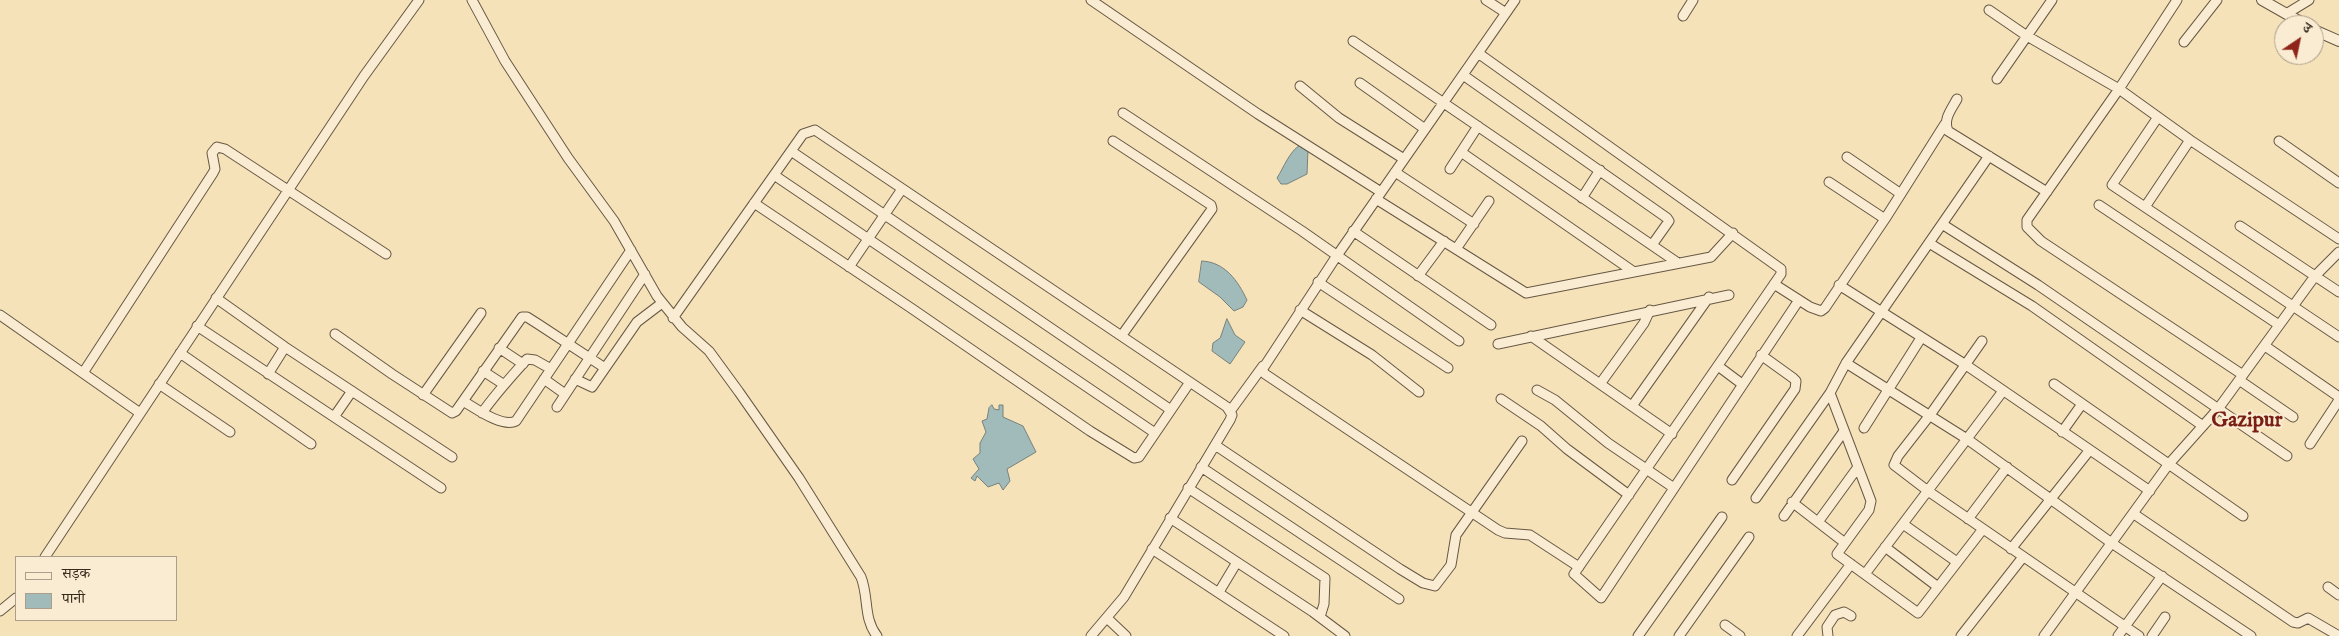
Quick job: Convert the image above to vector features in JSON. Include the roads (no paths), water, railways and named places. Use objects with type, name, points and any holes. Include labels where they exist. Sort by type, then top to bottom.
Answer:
[{"type":"street","points":[[46,556],[364,76],[419,0]]},
{"type":"street","points":[[472,0],[505,62],[568,158],[614,221],[662,302],[673,318],[708,351],[799,478],[861,577],[865,592],[867,618],[871,632],[877,636]]},
{"type":"street","points":[[1091,0],[1444,241],[1526,293],[1711,256],[1733,233]]},
{"type":"street","points":[[1486,0],[1506,13]]},
{"type":"street","points":[[1091,636],[1124,597],[1230,420],[1230,410],[1263,366],[1318,282],[1515,0]]},
{"type":"street","points":[[1683,16],[1693,0]]},
{"type":"street","points":[[1997,79],[2052,0]]},
{"type":"street","points":[[2177,0],[2119,89],[2027,220],[2027,227],[2040,241],[2241,378],[2293,417]]},
{"type":"street","points":[[2184,42],[2217,0]]},
{"type":"street","points":[[2262,0],[2286,14],[2309,0]]},
{"type":"street","points":[[1989,10],[2027,36],[2119,89],[2190,140],[2339,239]]},
{"type":"street","points":[[2324,34],[2339,41]]},
{"type":"street","points":[[1353,41],[1678,263]]},
{"type":"street","points":[[1478,53],[1781,269],[1781,274],[1574,574],[1601,598],[1799,300]]},
{"type":"street","points":[[1463,75],[1600,170],[1669,221],[1652,245]]},
{"type":"street","points":[[1360,84],[1425,129]]},
{"type":"street","points":[[1300,86],[1340,118],[1404,159]]},
{"type":"street","points":[[1774,284],[1810,307],[1821,311],[1885,219],[1945,124],[1957,99]]},
{"type":"street","points":[[1123,113],[1286,221],[1459,341]]},
{"type":"street","points":[[2158,117],[2112,185],[2339,337]]},
{"type":"street","points":[[1945,124],[1952,134],[2047,192]]},
{"type":"street","points":[[1450,169],[1478,126]]},
{"type":"street","points":[[673,318],[791,151],[804,134],[815,130],[1122,335],[1230,410]]},
{"type":"street","points":[[2145,207],[2190,140]]},
{"type":"street","points":[[2279,140],[2339,183]]},
{"type":"street","points":[[1113,141],[1211,205],[1212,209],[1122,335]]},
{"type":"street","points":[[83,373],[213,173],[212,153],[221,147],[386,254]]},
{"type":"street","points":[[791,151],[1171,410]]},
{"type":"street","points":[[1461,152],[1634,272]]},
{"type":"street","points":[[1847,156],[1901,194]]},
{"type":"street","points":[[1756,498],[1830,393],[1846,363],[1989,156]]},
{"type":"street","points":[[1582,198],[1600,170]]},
{"type":"street","points":[[1395,172],[1474,224]]},
{"type":"street","points":[[774,175],[1155,433]]},
{"type":"street","points":[[1829,182],[1885,219]]},
{"type":"street","points":[[849,267],[902,189]]},
{"type":"street","points":[[1456,249],[1489,202]]},
{"type":"street","points":[[754,203],[1090,432],[1134,458],[1139,456],[1190,382]]},
{"type":"street","points":[[2099,204],[2279,325]]},
{"type":"street","points":[[1942,224],[2038,285],[2288,456]]},
{"type":"street","points":[[2240,226],[2339,292]]},
{"type":"street","points":[[1354,231],[1491,325]]},
{"type":"street","points":[[1418,276],[1444,241]]},
{"type":"street","points":[[1929,243],[2032,306],[2203,426]]},
{"type":"street","points":[[463,401],[482,413],[512,423],[551,369],[631,250]]},
{"type":"street","points":[[2044,636],[2113,544],[2168,465],[2218,409],[2315,276],[2338,255]]},
{"type":"street","points":[[557,407],[645,274]]},
{"type":"street","points":[[1318,282],[1448,368]]},
{"type":"street","points":[[1839,285],[1882,310],[1921,338],[1966,365],[2150,491]]},
{"type":"street","points":[[1498,344],[1709,297],[1729,295]]},
{"type":"street","points":[[1632,406],[1709,297]]},
{"type":"street","points":[[216,298],[286,347],[452,457]]},
{"type":"street","points":[[575,379],[592,387],[637,322],[662,302]]},
{"type":"street","points":[[1300,310],[1372,355],[1419,392]]},
{"type":"street","points":[[1600,384],[1644,323],[1650,310]]},
{"type":"street","points":[[423,395],[481,313]]},
{"type":"street","points":[[0,315],[140,413]]},
{"type":"street","points":[[335,334],[452,413],[456,411],[522,317],[533,320],[605,368]]},
{"type":"street","points":[[197,326],[441,488]]},
{"type":"street","points":[[1531,336],[1672,434]]},
{"type":"street","points":[[1864,428],[1921,338]]},
{"type":"street","points":[[1982,341],[1930,416],[1898,456],[1894,465],[1968,519],[2139,636]]},
{"type":"street","points":[[2265,346],[2339,398],[2310,444]]},
{"type":"street","points":[[268,374],[286,347]]},
{"type":"street","points":[[499,348],[523,364]]},
{"type":"street","points":[[180,353],[310,444]]},
{"type":"street","points":[[1732,480],[1795,388],[1796,381],[1793,378],[1761,355]]},
{"type":"street","points":[[482,413],[504,384],[512,379],[523,364],[530,359],[551,369]]},
{"type":"street","points":[[1846,363],[1967,439],[2051,501],[2251,636]]},
{"type":"street","points":[[1263,366],[1265,374],[1506,533],[1530,535],[1579,567]]},
{"type":"street","points":[[1718,366],[1742,384]]},
{"type":"street","points":[[483,371],[504,384]]},
{"type":"street","points":[[544,379],[566,394]]},
{"type":"street","points":[[159,384],[230,432]]},
{"type":"street","points":[[2054,384],[2243,516]]},
{"type":"street","points":[[1537,390],[1554,400],[1674,488]]},
{"type":"street","points":[[334,417],[352,391]]},
{"type":"street","points":[[1865,574],[2003,391]]},
{"type":"street","points":[[1830,393],[1871,501],[1869,510],[1837,554],[1918,613],[1983,529]]},
{"type":"street","points":[[1502,399],[1541,426],[1567,449],[1629,495]]},
{"type":"street","points":[[2062,432],[2082,404]]},
{"type":"street","points":[[1784,516],[1792,502],[1844,431]]},
{"type":"street","points":[[1215,445],[1400,569],[1430,586],[1435,586],[1451,565],[1453,541],[1522,441]]},
{"type":"street","points":[[2011,548],[2051,501],[2089,451]]},
{"type":"street","points":[[1202,467],[1399,598]]},
{"type":"street","points":[[1818,522],[1858,467]]},
{"type":"street","points":[[1968,519],[2007,467]]},
{"type":"street","points":[[1188,488],[1325,578],[1324,604],[1320,618]]},
{"type":"street","points":[[1792,502],[1845,543]]},
{"type":"street","points":[[2134,514],[2293,622],[2298,623],[2308,618],[2336,635]]},
{"type":"street","points":[[1638,636],[1722,517]]},
{"type":"street","points":[[1170,518],[1345,636]]},
{"type":"street","points":[[1903,524],[1957,562]]},
{"type":"street","points":[[1680,636],[1749,537]]},
{"type":"street","points":[[1885,547],[1938,587]]},
{"type":"street","points":[[1152,549],[1284,636]]},
{"type":"street","points":[[1961,636],[2023,556]]},
{"type":"street","points":[[1219,592],[1237,562]]},
{"type":"street","points":[[1797,636],[1851,564]]},
{"type":"street","points":[[2118,636],[2162,576]]},
{"type":"street","points":[[2328,588],[2339,595]]},
{"type":"street","points":[[0,611],[15,599]]},
{"type":"street","points":[[1828,636],[1827,627],[1835,615],[1844,612],[1851,616]]},
{"type":"street","points":[[2152,636],[2165,617]]},
{"type":"street","points":[[1107,618],[1126,636]]},
{"type":"street","points":[[1725,625],[1740,636]]},
{"type":"water","points":[[1300,145],[1308,150],[1307,174],[1287,184],[1281,184],[1277,178],[1290,156]]},
{"type":"water","points":[[1202,261],[1217,265],[1230,274],[1247,300],[1243,307],[1234,311],[1220,297],[1199,282]]},
{"type":"water","points":[[1227,319],[1235,335],[1245,342],[1230,364],[1212,351],[1213,343],[1220,338]]},
{"type":"water","points":[[992,405],[994,409],[999,410],[999,405],[1003,405],[1003,417],[1023,426],[1036,452],[1007,469],[1010,481],[1003,490],[999,483],[988,487],[977,476],[975,481],[971,478],[979,469],[973,459],[980,453],[980,443],[986,432],[982,421],[987,419],[989,408]]},
{"type":"district","name":"Gazipur","points":[[2247,422]]}]
